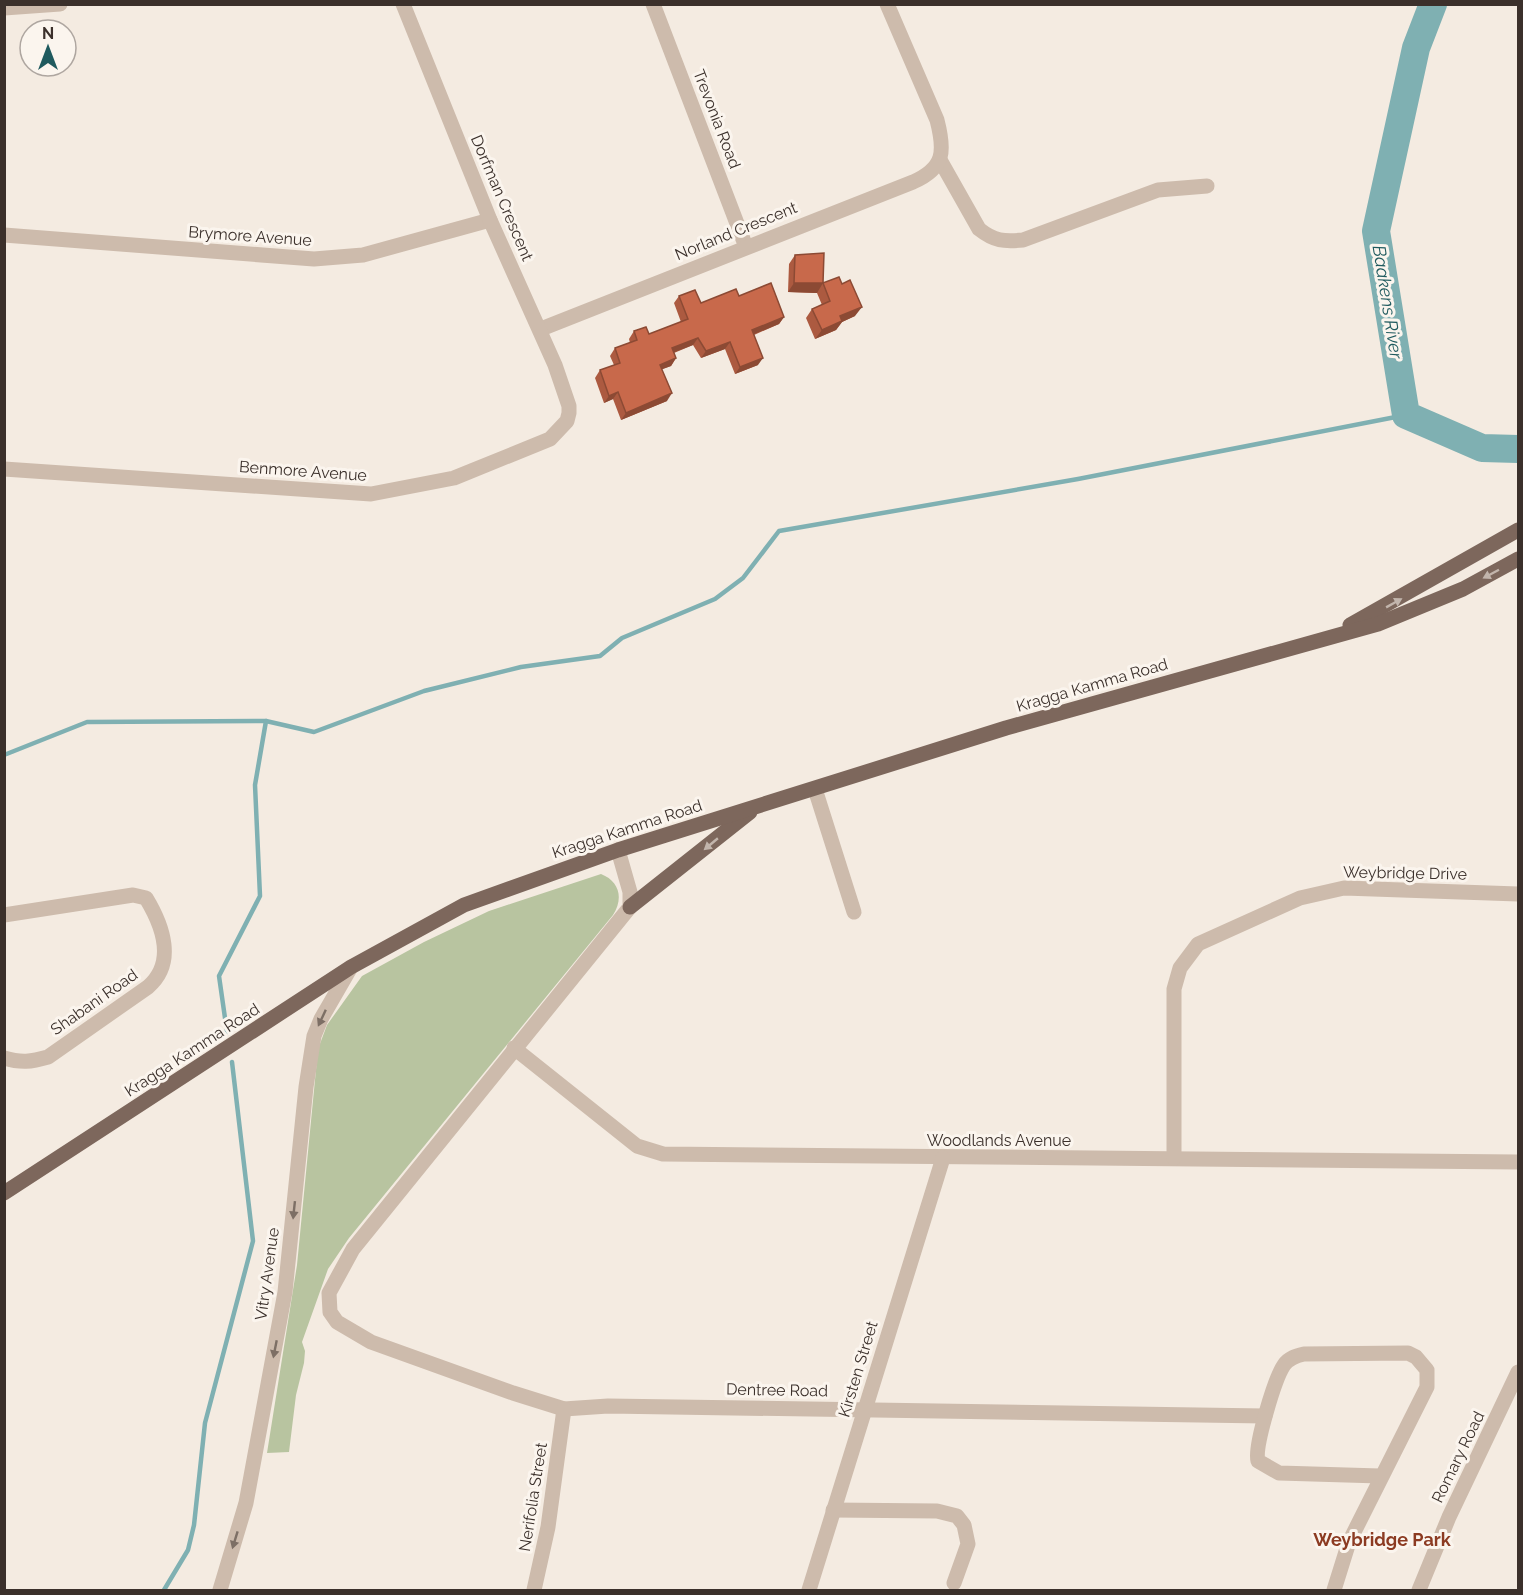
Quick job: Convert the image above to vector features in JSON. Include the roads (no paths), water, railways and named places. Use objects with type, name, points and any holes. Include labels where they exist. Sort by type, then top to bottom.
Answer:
[{"type":"main road","name":"Kragga Kamma Road","points":[[1323,639],[1390,605],[1518,530]]},
{"type":"main road","name":"Kragga Kamma Road","points":[[4,1193],[351,967],[464,905],[618,850],[1006,728],[1388,620],[1463,589],[1518,559]]},
{"type":"main road","points":[[630,907],[756,806]]},
{"type":"street","points":[[4,8],[60,4]]},
{"type":"street","name":"Dorfman Crescent","points":[[403,4],[490,220],[541,329],[569,406]]},
{"type":"street","name":"Trevonia Road","points":[[653,4],[746,247]]},
{"type":"street","points":[[887,4],[936,120],[942,140],[940,160],[979,229],[989,237],[1003,242],[1023,240],[1158,190],[1207,186]]},
{"type":"street","name":"Norland Crescent","points":[[541,329],[913,182],[933,171],[940,160]]},
{"type":"street","name":"Brymore Avenue","points":[[4,235],[314,259],[363,255],[490,220]]},
{"type":"street","name":"Benmore Avenue","points":[[4,469],[371,494],[454,478],[550,439],[567,421],[569,406]]},
{"type":"street","points":[[815,789],[854,912]]},
{"type":"street","points":[[514,1048],[630,907],[630,892],[618,850]]},
{"type":"street","name":"Weybridge Drive","points":[[1174,1158],[1174,989],[1180,968],[1198,944],[1300,898],[1344,888],[1518,894]]},
{"type":"street","name":"Shabani Road","points":[[4,915],[133,895],[146,898],[158,920],[165,958],[158,978],[148,987],[48,1057],[31,1062],[17,1062],[4,1058]]},
{"type":"street","name":"Vitry Avenue","points":[[219,1590],[246,1503],[285,1292],[306,1088],[314,1036],[321,1018],[351,967]]},
{"type":"street","name":"Woodlands Avenue","points":[[514,1048],[638,1146],[649,1151],[699,1156],[1518,1162]]},
{"type":"street","name":"Dentree Road","points":[[514,1048],[353,1249],[329,1293],[330,1312],[337,1322],[371,1342],[564,1409],[608,1406],[1265,1416]]},
{"type":"street","name":"Kirsten Street","points":[[808,1590],[944,1158]]},
{"type":"street","points":[[1334,1590],[1349,1542],[1380,1476],[1427,1387],[1427,1370],[1416,1357],[1408,1353],[1304,1354],[1292,1357],[1282,1369],[1265,1416],[1256,1453],[1258,1461],[1270,1470],[1293,1474],[1380,1476]]},
{"type":"street","name":"Romary Road","points":[[1419,1590],[1449,1517],[1518,1372]]},
{"type":"street","name":"Nerifolia Street","points":[[534,1590],[551,1505],[564,1409]]},
{"type":"street","points":[[833,1510],[937,1511],[957,1516],[964,1525],[968,1544],[954,1583]]},
{"type":"waterway","name":"Baakens River","points":[[1433,4],[1416,48],[1376,231],[1406,415],[1482,448],[1518,449]]},
{"type":"waterway","points":[[4,755],[87,722],[266,721],[314,732],[424,691],[521,667],[600,656],[622,638],[715,599],[743,578],[779,531],[1078,479],[1406,415]]},
{"type":"waterway","points":[[227,1032],[219,976],[260,896],[255,785],[266,721]]},
{"type":"waterway","points":[[164,1590],[188,1550],[194,1525],[205,1423],[253,1241],[232,1062]]},
{"type":"district","name":"Weybridge Park","points":[[1382,1539]]}]
